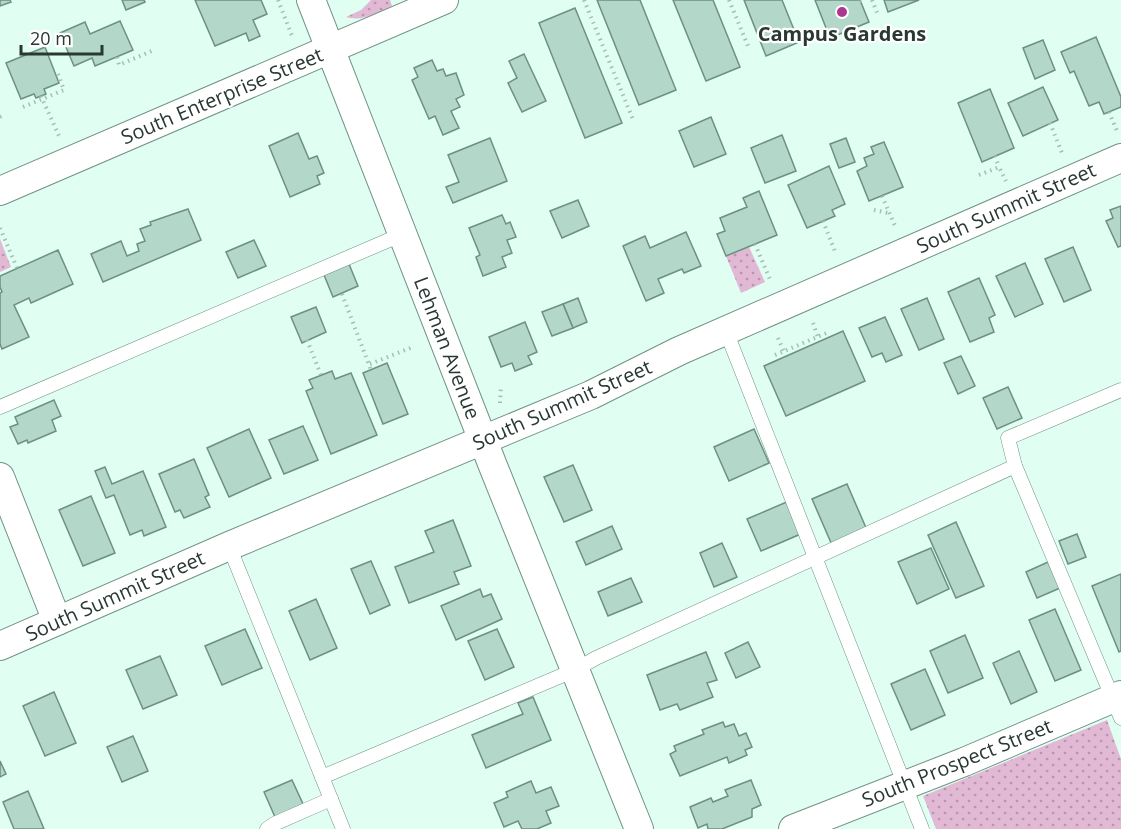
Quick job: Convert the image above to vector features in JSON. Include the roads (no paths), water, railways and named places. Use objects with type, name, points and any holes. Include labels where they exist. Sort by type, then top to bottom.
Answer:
[{"type":"street","name":"Lehman Avenue","points":[[311,0],[483,441],[639,829]]},
{"type":"street","name":"South Enterprise Street","points":[[0,191],[444,0]]},
{"type":"street","name":"South Summit Street","points":[[0,646],[229,546],[591,395],[679,351],[1120,147]]},
{"type":"street","points":[[0,477],[57,621]]},
{"type":"street","name":"South Prospect Street","points":[[793,829],[1118,704]]},
{"type":"lane","points":[[0,407],[403,234]]},
{"type":"lane","points":[[726,331],[922,829]]},
{"type":"lane","points":[[1118,704],[1015,466],[1008,438],[1121,390]]},
{"type":"lane","points":[[322,777],[575,670],[596,658],[1015,466]]},
{"type":"lane","points":[[229,546],[343,829]]},
{"type":"lane","points":[[267,829],[331,799]]},
{"type":"place","name":"Campus Gardens","points":[[842,12]]}]
